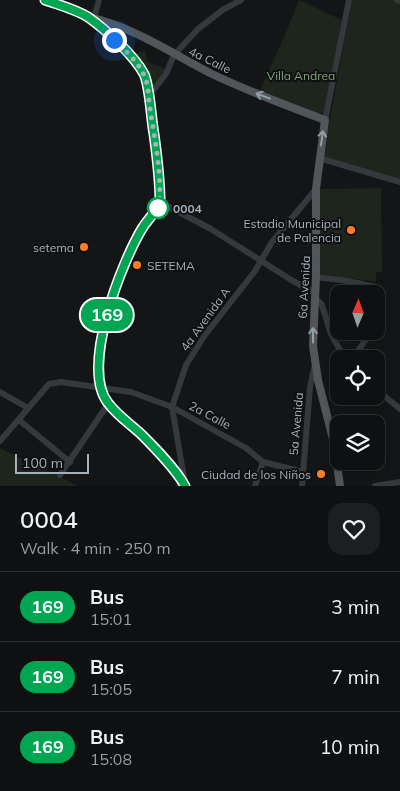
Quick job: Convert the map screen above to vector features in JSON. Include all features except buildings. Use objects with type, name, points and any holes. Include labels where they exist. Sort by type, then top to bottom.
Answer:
[{"type":"main road","points":[[45,0],[91,18],[122,47],[144,74],[148,87],[160,202],[158,208],[143,227],[123,267],[102,331],[98,369],[101,389],[108,404],[142,435],[185,485]]},
{"type":"main road","name":"4a Calle","points":[[91,18],[127,29],[174,55],[248,90],[324,120]]},
{"type":"main road","name":"6a Avenida","points":[[324,120],[316,189],[316,277],[313,330],[315,364],[334,443],[340,486]]},
{"type":"street","points":[[91,18],[99,0]]},
{"type":"street","points":[[148,97],[166,74],[174,55],[198,29],[212,17],[241,0]]},
{"type":"street","name":"6a Avenida","points":[[324,120],[349,0]]},
{"type":"street","points":[[319,158],[400,182]]},
{"type":"street","name":"4a Avenida A","points":[[185,485],[172,408],[181,377],[193,353],[272,242],[316,189]]},
{"type":"street","points":[[160,202],[211,229],[315,295],[322,305],[331,334],[339,350]]},
{"type":"street","points":[[316,277],[367,285]]},
{"type":"street","name":"5a Avenida","points":[[302,486],[310,388],[315,364]]},
{"type":"street","name":"2a Calle","points":[[28,408],[49,384],[61,382],[131,392],[172,408],[246,448],[263,462],[303,472]]},
{"type":"street","points":[[0,392],[28,408],[0,441]]},
{"type":"street","points":[[385,397],[400,409]]},
{"type":"street","points":[[60,475],[108,404]]},
{"type":"street","points":[[19,420],[70,462]]},
{"type":"street","points":[[255,486],[263,462]]},
{"type":"street","points":[[375,486],[400,482]]},
{"type":"green space","name":"Villa Andrea","points":[[299,0],[342,20],[324,112],[316,115],[259,92]]},
{"type":"green space","points":[[352,0],[394,0],[400,2],[400,179],[323,156]]},
{"type":"green space","points":[[145,50],[148,62],[166,69],[152,89],[133,55]]},
{"type":"green space","name":"Estadio Municipal de Palencia","points":[[381,188],[382,272],[376,272],[376,282],[320,274],[320,189]]},
{"type":"green space","points":[[0,448],[78,486],[0,486]]},
{"type":"bus line","name":"169","points":[[45,0],[87,17],[122,47],[144,74],[148,87],[160,202],[152,217],[143,227],[123,267],[102,331],[98,369],[103,396],[108,404],[142,435],[185,486]]},
{"type":"place","name":"0004","points":[[158,208]]},
{"type":"place","name":"Estadio Municipal de Palencia","points":[[351,230]]},
{"type":"place","name":"setema","points":[[84,247]]},
{"type":"place","name":"SETEMA","points":[[137,265]]},
{"type":"place","name":"Ciudad de los Niños","points":[[321,474]]},
{"type":"route","points":[[114,40],[144,74],[148,87],[157,159],[160,198],[158,208]]}]
